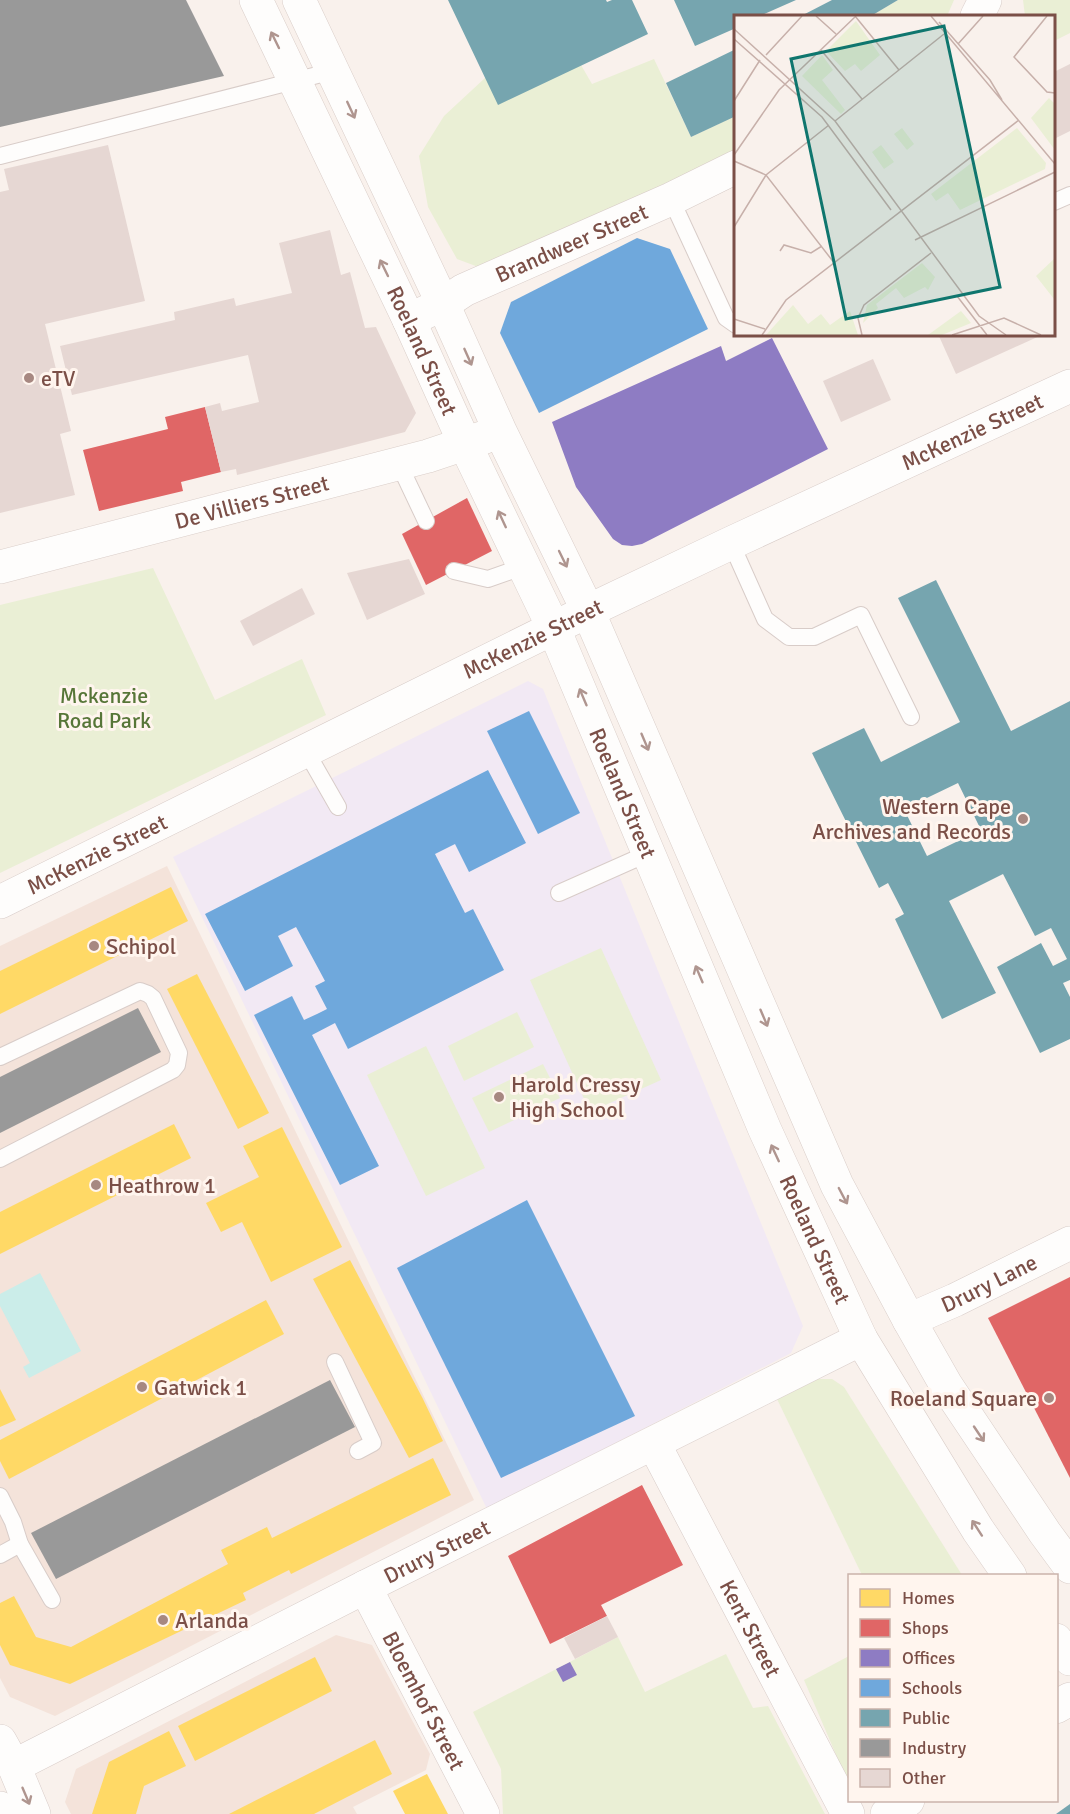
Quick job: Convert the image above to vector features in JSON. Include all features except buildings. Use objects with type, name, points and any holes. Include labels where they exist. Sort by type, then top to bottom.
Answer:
[{"type":"main road","name":"Roeland Street","points":[[256,0],[554,629],[765,1131],[861,1339],[978,1530],[1009,1574]]},
{"type":"main road","name":"Roeland Street","points":[[299,0],[500,430],[588,611],[837,1185],[909,1320],[953,1395],[1070,1567]]},
{"type":"main road","points":[[978,15],[985,0]]},
{"type":"main road","name":"Brandweer Street","points":[[409,320],[443,304],[464,290],[734,167]]},
{"type":"main road","name":"McKenzie Street","points":[[0,902],[588,611],[731,543],[1068,391]]},
{"type":"main road","name":"De Villiers Street","points":[[0,567],[399,464],[465,444],[500,430]]},
{"type":"main road","name":"Drury Lane","points":[[909,1320],[956,1300],[1070,1243]]},
{"type":"main road","name":"Drury Street","points":[[7,1754],[365,1587],[861,1339]]},
{"type":"main road","name":"Kent Street","points":[[654,1444],[848,1814]]},
{"type":"main road","name":"Bloemhof Street","points":[[365,1587],[483,1814]]},
{"type":"main road","points":[[1058,1643],[1070,1659]]},
{"type":"main road","points":[[7,1754],[34,1814]]},
{"type":"main road","points":[[887,1814],[906,1802]]},
{"type":"main road","points":[[0,1808],[4,1814]]},
{"type":"lane","points":[[0,156],[333,71]]},
{"type":"lane","points":[[1055,201],[1070,195]]},
{"type":"lane","points":[[671,198],[726,318],[734,324]]},
{"type":"lane","points":[[399,464],[426,521]]},
{"type":"lane","points":[[731,543],[765,619],[789,637],[814,637],[861,615],[911,717]]},
{"type":"lane","points":[[454,571],[488,579],[525,566]]},
{"type":"lane","points":[[306,751],[338,807]]},
{"type":"lane","points":[[559,893],[649,853]]},
{"type":"lane","points":[[0,1057],[140,991],[153,998],[179,1053],[177,1065],[173,1070],[0,1159]]},
{"type":"lane","points":[[335,1362],[373,1443],[358,1451]]},
{"type":"lane","points":[[0,1496],[13,1522],[20,1544],[52,1600]]},
{"type":"lane","points":[[0,1555],[20,1544]]},
{"type":"shaded area","name":"Harold Cressy High School","points":[[528,681],[543,689],[803,1326],[791,1353],[487,1509],[173,857]]},
{"type":"shaded area","points":[[167,866],[474,1500],[55,1716],[10,1697],[0,1678],[0,946]]},
{"type":"shaded area","points":[[336,1635],[372,1645],[430,1754],[426,1770],[353,1807],[357,1814],[71,1814],[65,1802],[76,1769]]},
{"type":"green space","points":[[898,0],[954,0],[947,15],[873,15]]},
{"type":"green space","points":[[1023,0],[1070,0],[1070,33],[1055,40],[1055,15],[1025,15]]},
{"type":"green space","points":[[654,59],[691,137],[734,116],[734,152],[513,262],[481,268],[457,259],[428,207],[419,156],[444,116],[485,78],[581,65],[592,84]]},
{"type":"green space","name":"Mckenzie Road Park","points":[[153,568],[215,700],[302,659],[326,715],[0,873],[0,605]]},
{"type":"green space","points":[[601,948],[661,1080],[590,1112],[530,980]]},
{"type":"green space","points":[[517,1012],[534,1047],[464,1081],[448,1046]]},
{"type":"green space","points":[[426,1046],[485,1168],[426,1196],[367,1075]]},
{"type":"green space","points":[[543,1064],[560,1098],[489,1132],[472,1098]]},
{"type":"green space","points":[[816,1379],[832,1379],[844,1387],[961,1574],[862,1574],[777,1399]]},
{"type":"green space","points":[[618,1637],[645,1692],[726,1654],[753,1708],[768,1706],[825,1814],[503,1814],[501,1769],[473,1712]]},
{"type":"green space","points":[[848,1657],[848,1783],[804,1680]]},
{"type":"water","points":[[40,1273],[81,1351],[29,1378],[23,1367],[30,1363],[0,1306],[0,1294]]},
{"type":"place","name":"eTV","points":[[29,378]]},
{"type":"place","name":"Western Cape Archives and Records","points":[[1023,819]]},
{"type":"place","name":"Schipol","points":[[94,946]]},
{"type":"place","name":"Harold Cressy High School","points":[[499,1097]]},
{"type":"place","name":"Heathrow 1","points":[[96,1185]]},
{"type":"place","name":"Gatwick 1","points":[[142,1387]]},
{"type":"place","name":"Roeland Square","points":[[1049,1398]]},
{"type":"place","name":"Arlanda","points":[[163,1620]]}]
